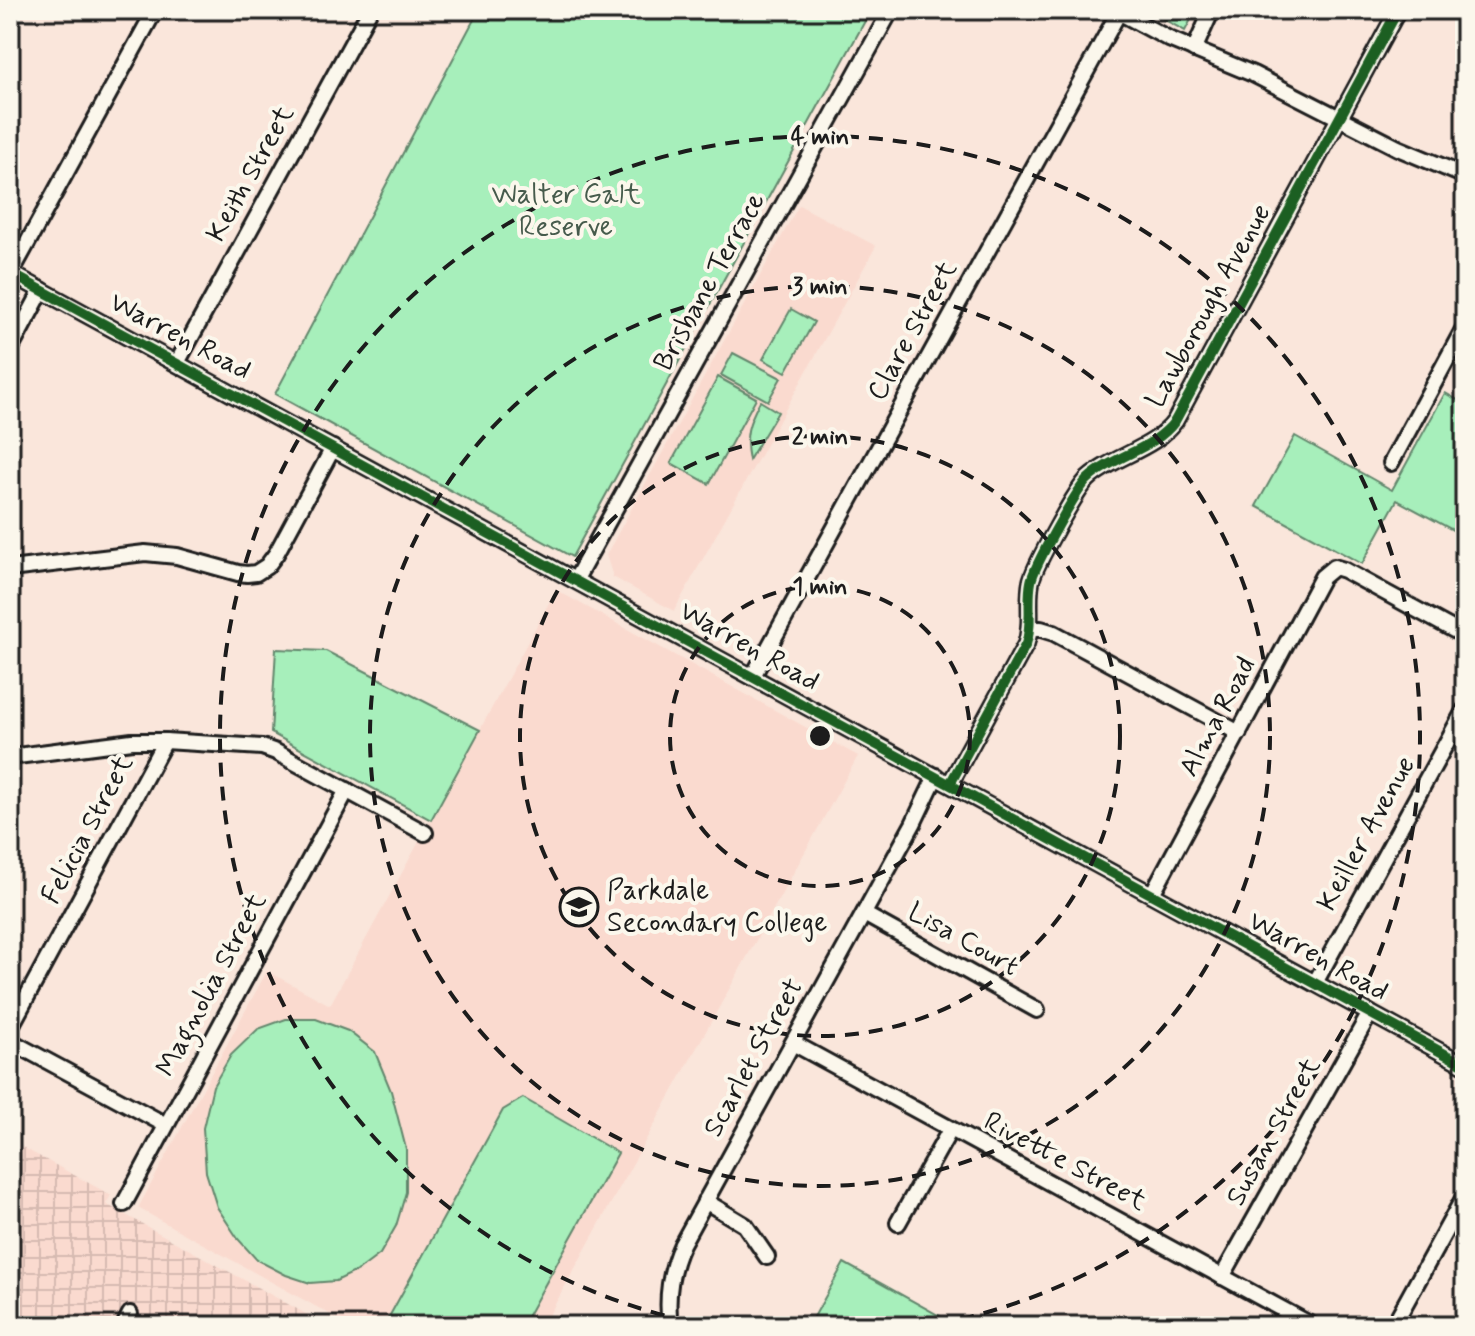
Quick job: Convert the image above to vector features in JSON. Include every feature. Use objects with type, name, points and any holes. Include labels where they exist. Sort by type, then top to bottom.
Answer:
[{"type":"street","points":[[10,273],[155,10]]},
{"type":"street","name":"Keith Street","points":[[177,363],[370,10]]},
{"type":"street","name":"Brisbane Terrace","points":[[576,579],[891,10]]},
{"type":"street","points":[[1194,50],[1212,10]]},
{"type":"street","name":"Lawborough Avenue","points":[[943,780],[1022,653],[1028,637],[1032,577],[1077,493],[1090,477],[1167,431],[1175,421],[1398,10]]},
{"type":"street","points":[[1117,11],[1194,50],[1253,74],[1398,148],[1465,176]]},
{"type":"street","name":"Clare Street","points":[[753,676],[1117,11]]},
{"type":"street","name":"Warren Road","points":[[10,273],[1465,1065]]},
{"type":"street","points":[[10,350],[42,290]]},
{"type":"street","points":[[1391,463],[1465,326]]},
{"type":"street","points":[[10,569],[145,553],[177,556],[238,573],[256,573],[267,566],[276,554],[333,448]]},
{"type":"street","name":"Alma Road","points":[[1152,894],[1322,577],[1334,567],[1465,636]]},
{"type":"street","points":[[1029,629],[1054,633],[1239,733]]},
{"type":"street","name":"Keiller Avenue","points":[[1315,983],[1465,709]]},
{"type":"street","points":[[10,757],[132,741],[262,747],[425,833]]},
{"type":"street","name":"Felicia Street","points":[[10,1028],[165,741]]},
{"type":"street","name":"Scarlet Street","points":[[670,1326],[669,1285],[676,1257],[913,824],[943,780]]},
{"type":"street","name":"Magnolia Street","points":[[124,1204],[347,790]]},
{"type":"street","name":"Lisa Court","points":[[864,914],[1037,1010]]},
{"type":"street","name":"Susan Street","points":[[1222,1277],[1370,1013]]},
{"type":"street","points":[[10,1041],[166,1125]]},
{"type":"street","name":"Rivette Street","points":[[793,1043],[1313,1326]]},
{"type":"street","points":[[898,1223],[950,1130]]},
{"type":"street","points":[[1393,1326],[1465,1195]]},
{"type":"street","points":[[705,1201],[745,1225],[767,1257]]},
{"type":"shaded area","points":[[799,205],[876,246],[674,611],[613,577],[606,555]]},
{"type":"shaded area","name":"Parkdale Secondary College","points":[[556,590],[858,756],[543,1326],[351,1326],[138,1208],[267,971],[330,1005]]},
{"type":"shaded area","points":[[22,1147],[111,1195],[106,1204],[328,1326],[10,1326],[10,1172]]},
{"type":"green space","name":"Walter Galt Reserve","points":[[479,10],[871,10],[572,557],[275,394]]},
{"type":"green space","points":[[1147,10],[1196,10],[1185,31]]},
{"type":"green space","points":[[791,309],[814,322],[786,372],[763,359]]},
{"type":"green space","points":[[733,353],[781,378],[768,401],[721,375]]},
{"type":"green space","points":[[718,377],[756,398],[709,484],[671,463]]},
{"type":"green space","points":[[1445,393],[1465,404],[1465,520],[1458,533],[1397,500],[1362,564],[1256,506],[1295,436],[1392,490]]},
{"type":"green space","points":[[760,401],[778,412],[749,460],[748,430]]},
{"type":"green space","points":[[276,649],[326,651],[480,730],[431,820],[271,733]]},
{"type":"green space","points":[[286,1019],[316,1019],[348,1031],[375,1052],[391,1091],[406,1149],[406,1192],[396,1226],[380,1254],[359,1270],[336,1281],[310,1283],[257,1260],[238,1239],[217,1207],[206,1172],[203,1128],[213,1086],[231,1055],[258,1029]]},
{"type":"green space","points":[[523,1098],[618,1153],[522,1326],[384,1326],[503,1110]]},
{"type":"green space","points":[[844,1263],[940,1316],[934,1326],[809,1326]]},
{"type":"cycle path","points":[[950,784],[1026,644],[1031,582],[1066,512],[1088,479],[1156,439],[1175,421],[1398,10]]},
{"type":"cycle path","points":[[10,273],[1465,1065]]},
{"type":"place","name":"Parkdale Secondary College","points":[[579,907]]}]
